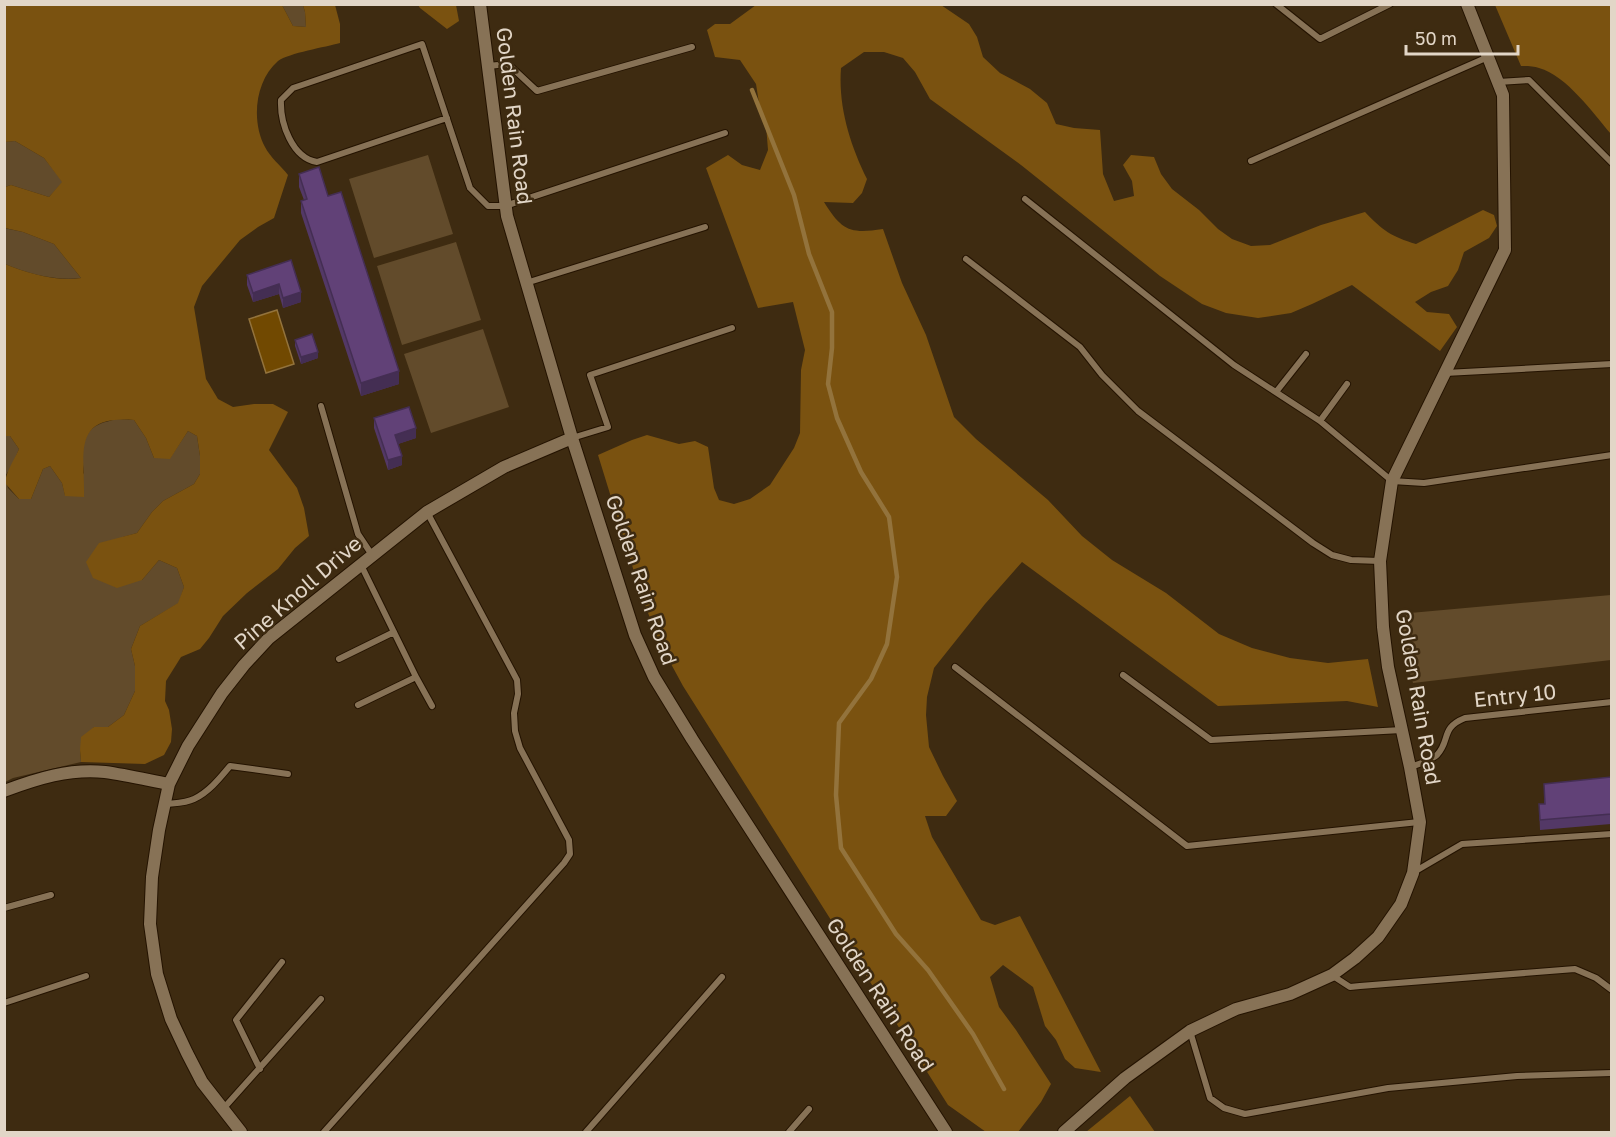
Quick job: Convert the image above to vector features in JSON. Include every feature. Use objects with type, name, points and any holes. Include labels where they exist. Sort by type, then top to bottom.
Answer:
[{"type":"street","name":"Golden Rain Road","points":[[480,4],[505,206],[572,438],[635,635],[654,677],[692,739],[946,1132]]},
{"type":"street","name":"Golden Rain Road","points":[[1064,1132],[1125,1078],[1190,1032],[1236,1009],[1290,994],[1332,975],[1355,958],[1378,937],[1401,904],[1413,873],[1420,822],[1388,667],[1383,627],[1380,561],[1392,481],[1505,250],[1503,95],[1467,4]]},
{"type":"street","name":"Pine Knoll Drive","points":[[241,1132],[202,1082],[171,1019],[157,974],[150,924],[152,877],[169,784],[188,746],[222,693],[269,638],[426,512],[504,467],[572,438]]},
{"type":"street","points":[[4,791],[32,780],[84,771],[103,772],[169,784]]},
{"type":"lane","points":[[1276,4],[1320,39],[1390,4]]},
{"type":"lane","points":[[447,118],[317,162],[300,156],[286,129],[280,110],[281,100],[293,88],[422,44],[447,118],[470,188],[488,206],[505,206],[725,133]]},
{"type":"lane","points":[[488,66],[508,64],[537,91],[692,47]]},
{"type":"lane","points":[[1251,161],[1488,57]]},
{"type":"lane","points":[[1498,82],[1529,80],[1611,163]]},
{"type":"lane","points":[[1025,199],[1234,365],[1320,421],[1392,481],[1424,483],[1611,455]]},
{"type":"lane","points":[[526,283],[705,227]]},
{"type":"lane","points":[[966,259],[1080,347],[1102,375],[1138,411],[1313,543],[1332,555],[1352,560],[1380,561]]},
{"type":"lane","points":[[572,438],[608,427],[590,375],[732,328]]},
{"type":"lane","points":[[1276,392],[1306,354]]},
{"type":"lane","points":[[1445,373],[1611,364]]},
{"type":"lane","points":[[1320,421],[1347,384]]},
{"type":"lane","points":[[321,406],[358,534],[372,555]]},
{"type":"lane","points":[[324,1132],[570,854],[569,840],[519,748],[514,713],[518,694],[517,680],[426,512]]},
{"type":"lane","points":[[361,564],[432,706]]},
{"type":"lane","points":[[339,659],[394,632]]},
{"type":"lane","points":[[955,667],[1187,846],[1420,822]]},
{"type":"lane","points":[[1123,675],[1211,740],[1402,730]]},
{"type":"lane","points":[[358,705],[416,677]]},
{"type":"lane","name":"Entry 10","points":[[1410,767],[1436,755],[1449,728],[1455,722],[1465,718],[1611,702]]},
{"type":"lane","points":[[166,804],[194,799],[209,789],[230,766],[288,774]]},
{"type":"lane","points":[[1413,873],[1462,844],[1611,834]]},
{"type":"lane","points":[[4,908],[51,895]]},
{"type":"lane","points":[[260,1069],[236,1020],[282,963]]},
{"type":"lane","points":[[1332,975],[1350,987],[1575,969],[1596,978],[1611,990]]},
{"type":"lane","points":[[4,1003],[86,976]]},
{"type":"lane","points":[[586,1132],[722,977]]},
{"type":"lane","points":[[222,1110],[321,999]]},
{"type":"lane","points":[[1190,1032],[1210,1098],[1224,1108],[1245,1114],[1388,1088],[1517,1076],[1611,1073]]},
{"type":"lane","points":[[789,1132],[809,1109]]},
{"type":"shaded area","points":[[5,4],[282,5],[293,26],[306,27],[303,5],[335,5],[340,24],[340,43],[283,58],[270,69],[264,79],[257,114],[261,137],[265,147],[288,175],[274,218],[240,240],[202,286],[194,307],[206,379],[218,399],[233,407],[273,404],[288,412],[269,450],[297,488],[304,508],[309,536],[295,548],[278,569],[247,593],[223,616],[200,649],[181,657],[166,681],[165,701],[172,729],[171,742],[164,755],[145,764],[81,762],[81,737],[94,727],[108,727],[124,715],[135,691],[135,666],[131,649],[140,626],[178,603],[184,587],[177,568],[159,560],[142,580],[117,588],[93,578],[86,562],[99,543],[137,533],[163,501],[194,484],[200,474],[197,436],[188,431],[170,459],[154,458],[146,438],[134,420],[114,420],[100,424],[91,431],[86,440],[84,497],[65,496],[62,483],[50,466],[43,469],[31,499],[19,499],[5,483],[19,449],[10,436],[5,436],[5,264],[42,276],[62,279],[81,278],[54,244],[5,228],[5,187],[11,185],[49,197],[62,182],[44,158],[15,141],[5,142]]},
{"type":"shaded area","points":[[282,5],[303,5],[306,27],[293,26]]},
{"type":"shaded area","points":[[418,5],[456,5],[459,21],[447,29]]},
{"type":"shaded area","points":[[756,5],[941,5],[969,24],[977,37],[983,57],[1000,73],[1030,89],[1047,103],[1056,124],[1100,130],[1103,174],[1114,201],[1134,196],[1132,181],[1123,165],[1131,155],[1154,157],[1161,174],[1172,189],[1199,210],[1218,229],[1232,239],[1251,246],[1270,245],[1321,225],[1365,212],[1388,232],[1416,244],[1483,210],[1494,215],[1497,226],[1489,238],[1464,252],[1458,270],[1448,286],[1431,292],[1415,302],[1427,312],[1449,314],[1457,327],[1440,351],[1352,285],[1291,313],[1258,318],[1226,313],[1202,304],[1160,276],[1021,165],[930,99],[915,72],[903,58],[884,52],[864,52],[841,68],[841,97],[846,125],[867,179],[862,193],[853,203],[824,202],[836,219],[848,228],[862,231],[883,229],[902,283],[926,335],[954,417],[976,439],[1048,500],[1082,536],[1112,560],[1166,593],[1219,634],[1252,648],[1290,658],[1328,663],[1368,659],[1378,707],[1347,701],[1218,706],[1022,562],[985,604],[934,668],[927,697],[929,747],[957,801],[946,816],[925,816],[932,837],[981,920],[995,925],[1020,916],[1101,1072],[1075,1068],[1065,1059],[1056,1040],[1045,1026],[1033,987],[1003,965],[990,977],[999,1007],[1051,1084],[1041,1102],[1018,1132],[986,1132],[948,1105],[683,686],[658,640],[640,591],[598,455],[647,435],[679,444],[695,441],[708,447],[714,488],[719,500],[734,504],[750,499],[770,485],[794,448],[800,433],[801,370],[805,350],[793,302],[758,308],[706,168],[728,155],[742,165],[760,170],[768,150],[766,125],[756,84],[740,60],[715,57],[707,30],[715,24],[730,24]]},
{"type":"shaded area","points":[[1495,5],[1611,5],[1611,134],[1579,96],[1560,79],[1537,67],[1521,66]]},
{"type":"shaded area","points":[[15,141],[44,158],[63,182],[49,197],[11,185],[5,187],[4,142]]},
{"type":"shaded area","points":[[428,155],[453,234],[374,258],[349,179]]},
{"type":"shaded area","points":[[4,228],[23,232],[54,244],[81,278],[42,276],[5,264]]},
{"type":"shaded area","points":[[456,242],[481,320],[402,345],[377,266]]},
{"type":"shaded area","points":[[277,310],[294,364],[266,373],[249,319]]},
{"type":"shaded area","points":[[483,329],[509,407],[431,433],[404,354]]},
{"type":"shaded area","points":[[116,419],[134,420],[146,438],[154,458],[170,458],[188,431],[197,436],[200,474],[194,484],[163,501],[137,533],[123,537],[142,580],[159,560],[177,568],[184,587],[179,603],[140,626],[131,649],[135,666],[135,691],[124,715],[108,727],[94,727],[80,750],[81,762],[13,778],[5,782],[4,436],[10,436],[19,449],[5,476],[8,488],[19,499],[31,499],[43,469],[50,466],[62,483],[65,495],[84,473],[84,446],[88,434],[98,425]]},
{"type":"shaded area","points":[[1611,595],[1611,660],[1413,683],[1401,644],[1399,614]]},
{"type":"shaded area","points":[[1130,1096],[1155,1132],[1086,1132]]},
{"type":"building","points":[[319,167],[328,196],[341,192],[399,371],[361,383],[301,201],[307,199],[299,174]]},
{"type":"building","points":[[291,260],[301,292],[283,298],[279,284],[253,293],[247,275]]},
{"type":"building","points":[[312,334],[318,352],[301,357],[295,340]]},
{"type":"building","points":[[409,407],[416,428],[395,435],[402,456],[388,460],[374,418]]},
{"type":"building","points":[[1611,777],[1611,814],[1540,820],[1539,804],[1545,804],[1544,784]]},
{"type":"waterway","points":[[752,90],[794,195],[809,254],[832,312],[832,348],[828,384],[837,418],[861,472],[889,517],[897,577],[887,644],[871,679],[839,723],[836,795],[841,848],[896,934],[928,970],[973,1034],[1004,1089]]}]
